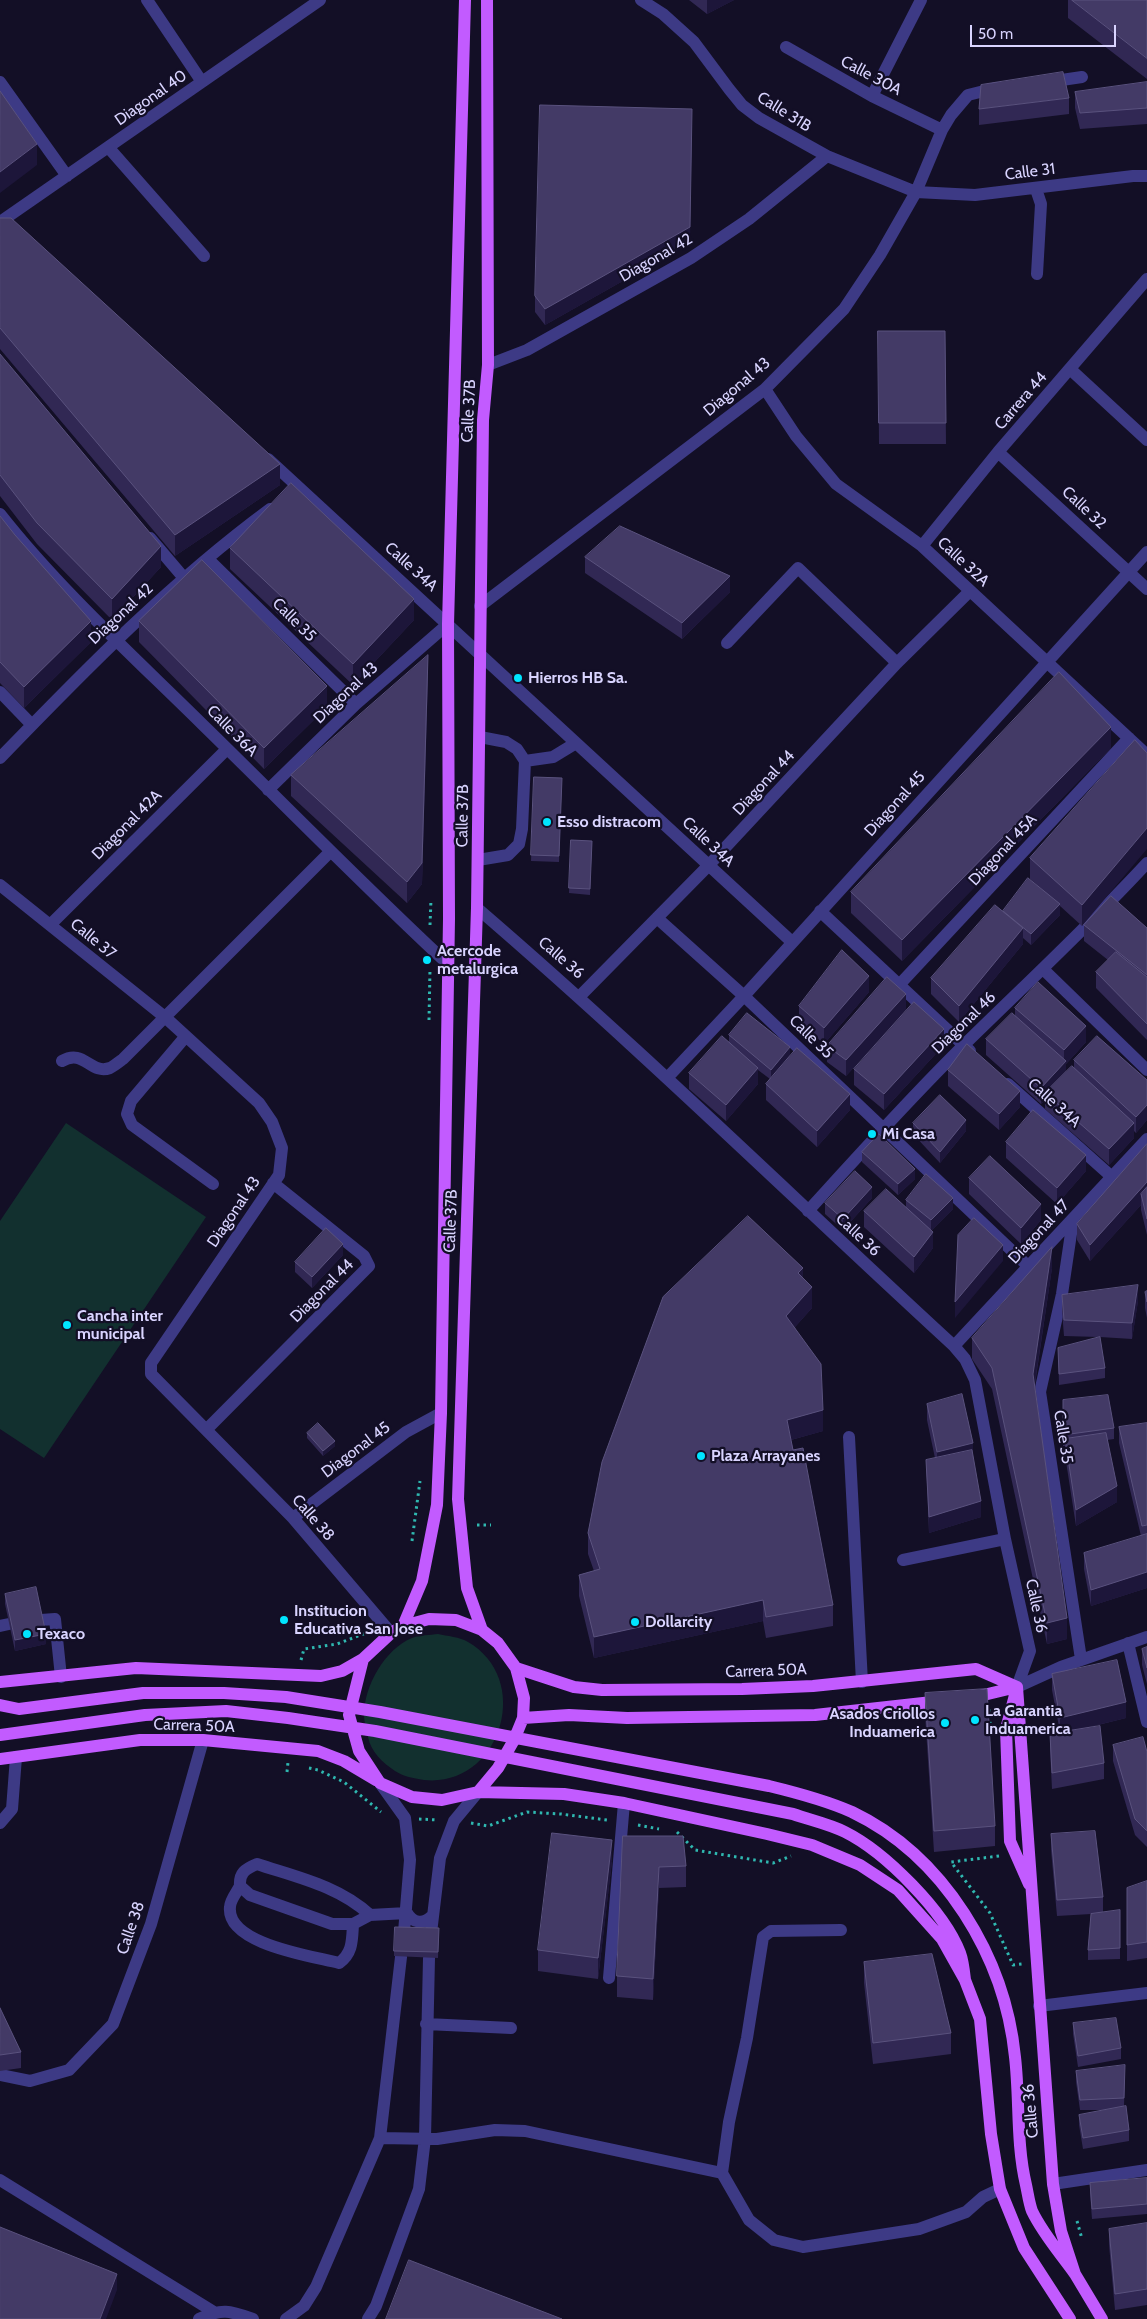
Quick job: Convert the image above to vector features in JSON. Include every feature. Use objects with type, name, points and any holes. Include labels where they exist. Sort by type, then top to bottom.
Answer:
[{"type":"main road","name":"Calle 37B","points":[[403,1626],[422,1581],[437,1505],[441,1413],[448,964],[448,624],[465,0]]},
{"type":"main road","name":"Calle 37B","points":[[482,1630],[467,1588],[458,1499],[477,908],[482,656],[480,606],[483,420],[488,365],[487,0]]},
{"type":"main road","points":[[2,1682],[136,1668],[321,1676],[342,1671],[364,1658],[391,1633],[403,1626],[429,1619],[456,1620],[482,1630],[498,1643],[516,1668],[524,1698],[523,1718],[514,1740],[498,1768],[478,1792]]},
{"type":"main road","points":[[364,1658],[349,1715],[359,1751],[380,1783],[412,1797],[442,1800],[478,1792],[564,1794],[624,1803],[812,1845],[860,1865],[898,1890],[942,1939],[965,1980],[980,2019],[991,2134],[1000,2189],[1024,2248],[1070,2319]]},
{"type":"main road","name":"Carrera 50A","points":[[516,1668],[574,1687],[602,1690],[742,1689],[862,1682],[976,1670],[1017,1687]]},
{"type":"main road","points":[[523,1718],[569,1715],[626,1718],[815,1715],[954,1700],[1017,1687]]},
{"type":"main road","name":"Calle 36","points":[[1017,1687],[1006,1729],[1010,1841],[1032,1890]]},
{"type":"main road","name":"Calle 36","points":[[1017,1687],[1039,2006],[1054,2184],[1061,2231],[1075,2274],[1102,2319]]},
{"type":"main road","points":[[0,1704],[19,1709],[143,1693],[224,1693],[286,1697],[380,1712],[769,1786],[810,1795],[852,1813],[885,1832],[919,1859],[952,1895],[996,1974],[1008,2015],[1015,2058],[1018,2140],[1031,2209],[1043,2231],[1075,2274]]},
{"type":"main road","points":[[0,1735],[74,1723],[145,1715],[226,1712],[288,1718],[375,1731],[764,1807],[844,1832],[874,1852],[907,1879],[949,1930],[961,1954],[965,1980]]},
{"type":"main road","name":"Carrera 50A","points":[[0,1759],[140,1740],[203,1740],[318,1751],[344,1761],[380,1783]]},
{"type":"street","points":[[147,0],[202,82]]},
{"type":"street","name":"Diagonal 40","points":[[7,221],[108,147],[320,0]]},
{"type":"street","name":"Calle 31B","points":[[641,0],[662,14],[694,42],[742,105],[759,118],[826,156],[916,192]]},
{"type":"street","points":[[872,96],[921,0]]},
{"type":"street","name":"Calle 30A","points":[[786,48],[872,96],[942,130]]},
{"type":"street","points":[[1034,84],[1082,78]]},
{"type":"street","points":[[0,82],[67,176]]},
{"type":"street","name":"Diagonal 43","points":[[480,606],[765,389],[844,309],[880,254],[916,192],[942,130],[951,115],[968,95],[1006,87]]},
{"type":"street","points":[[108,147],[204,256]]},
{"type":"street","name":"Diagonal 42","points":[[488,365],[527,350],[691,258],[749,219],[826,156]]},
{"type":"street","name":"Calle 31","points":[[916,192],[975,195],[1132,176],[1147,176]]},
{"type":"street","points":[[1036,189],[1041,204],[1038,274]]},
{"type":"street","name":"Carrera 44","points":[[922,546],[998,452],[1146,282]]},
{"type":"street","points":[[1070,369],[1147,440]]},
{"type":"street","name":"Calle 32A","points":[[765,389],[796,436],[836,484],[922,546],[1147,755]]},
{"type":"street","name":"Calle 34A","points":[[258,450],[792,942]]},
{"type":"street","name":"Calle 32","points":[[998,452],[1147,589]]},
{"type":"street","name":"Diagonal 42","points":[[0,758],[116,640],[184,578],[299,488]]},
{"type":"street","name":"Calle 36A","points":[[0,514],[27,548],[116,640],[330,852],[448,964]]},
{"type":"street","points":[[140,525],[184,578]]},
{"type":"street","name":"Diagonal 45","points":[[668,1077],[744,996],[1147,552]]},
{"type":"street","name":"Calle 35","points":[[208,559],[356,704]]},
{"type":"street","points":[[726,643],[798,568],[897,663]]},
{"type":"street","name":"Diagonal 44","points":[[580,996],[709,866],[897,663],[970,591]]},
{"type":"street","name":"Diagonal 43","points":[[268,790],[356,704],[448,624]]},
{"type":"street","points":[[0,692],[32,725]]},
{"type":"street","points":[[478,860],[508,855],[519,844],[522,829],[526,761],[517,750],[506,742],[480,737]]},
{"type":"street","name":"Diagonal 45A","points":[[900,984],[1129,738]]},
{"type":"street","points":[[526,761],[553,757],[576,743]]},
{"type":"street","name":"Diagonal 42A","points":[[50,925],[227,749]]},
{"type":"street","points":[[62,1061],[69,1057],[78,1056],[99,1069],[109,1068],[131,1051],[330,852]]},
{"type":"street","name":"Diagonal 46","points":[[808,1212],[883,1128],[964,1045],[1112,907],[1147,862]]},
{"type":"street","name":"Calle 37","points":[[0,886],[166,1018]]},
{"type":"street","name":"Calle 36","points":[[477,908],[580,996],[668,1077],[808,1212],[954,1346],[966,1360],[975,1380],[1005,1539],[1030,1651],[1017,1687]]},
{"type":"street","points":[[820,911],[979,1058]]},
{"type":"street","name":"Calle 35","points":[[657,918],[744,996],[1029,1268]]},
{"type":"street","points":[[1044,970],[1147,1070]]},
{"type":"street","name":"Diagonal 43","points":[[166,1018],[259,1102],[272,1122],[282,1148],[279,1175],[152,1363],[151,1374],[158,1383],[207,1429]]},
{"type":"street","points":[[186,1036],[130,1101],[127,1114],[132,1125],[213,1184]]},
{"type":"street","name":"Calle 34A","points":[[1001,1078],[1112,1177]]},
{"type":"street","name":"Diagonal 47","points":[[954,1346],[1029,1268],[1147,1139]]},
{"type":"street","name":"Diagonal 44","points":[[207,1429],[369,1266],[364,1256],[273,1183]]},
{"type":"street","name":"Calle 35","points":[[1073,1220],[1062,1294],[1040,1392],[1082,1659]]},
{"type":"street","name":"Diagonal 45","points":[[293,1518],[406,1432],[441,1413]]},
{"type":"street","name":"Calle 38","points":[[207,1429],[293,1518],[391,1633]]},
{"type":"street","points":[[849,1437],[862,1682]]},
{"type":"street","points":[[902,1560],[1005,1539]]},
{"type":"street","points":[[41,1620],[55,1619],[60,1677]]},
{"type":"street","points":[[1017,1687],[1082,1659],[1147,1637]]},
{"type":"street","points":[[1128,1643],[1147,1722]]},
{"type":"street","name":"Calle 38","points":[[0,2075],[30,2081],[69,2070],[113,2024],[151,1924],[203,1740]]},
{"type":"street","points":[[0,1823],[12,1809],[16,1756]]},
{"type":"street","points":[[380,1783],[405,1818],[410,1860],[404,1932]]},
{"type":"street","points":[[431,1933],[440,1858],[454,1821],[478,1792]]},
{"type":"street","points":[[609,1978],[624,1803]]},
{"type":"street","points":[[353,1924],[352,1947],[346,1958],[339,1963],[255,1940],[237,1928],[232,1919],[229,1906],[240,1886],[240,1878],[245,1869],[257,1864],[339,1892],[356,1901],[370,1915]]},
{"type":"street","points":[[240,1886],[250,1895],[332,1924],[353,1924],[370,1915],[407,1913]]},
{"type":"street","points":[[407,1913],[413,1921],[418,1922],[428,1920],[432,1916]]},
{"type":"street","points":[[841,1930],[771,1931],[763,1937],[747,2038],[729,2122],[722,2173],[749,2220],[774,2240],[803,2247],[919,2229],[966,2212],[983,2197],[1000,2189]]},
{"type":"street","points":[[286,2319],[304,2306],[316,2287],[380,2138],[401,1957]]},
{"type":"street","points":[[368,2319],[376,2306],[420,2189],[425,2138],[426,2024],[429,1958]]},
{"type":"street","points":[[1039,2006],[1147,1993]]},
{"type":"street","points":[[426,2024],[510,2028]]},
{"type":"street","points":[[380,2138],[437,2139],[495,2130],[525,2131],[722,2173]]},
{"type":"street","points":[[1054,2184],[1147,2170]]},
{"type":"street","points":[[0,2180],[214,2312]]},
{"type":"street","points":[[199,2319],[214,2312],[228,2311],[253,2319]]},
{"type":"path","points":[[297,1674],[304,1649],[338,1644],[364,1634],[380,1620]]},
{"type":"green space","name":"Cancha inter municipal","points":[[66,1123],[206,1217],[44,1458],[0,1429],[0,1221]]},
{"type":"green space","points":[[438,1634],[465,1640],[488,1659],[500,1681],[503,1704],[499,1728],[489,1750],[472,1767],[450,1778],[424,1780],[402,1775],[395,1771],[382,1761],[375,1752],[365,1723],[365,1704],[372,1681],[393,1651],[402,1643],[412,1638]]},
{"type":"building","points":[[1072,0],[1147,0],[1147,58]]},
{"type":"building","points":[[1063,72],[1069,98],[979,109],[981,85]]},
{"type":"building","points":[[1147,82],[1147,108],[1080,113],[1075,92]]},
{"type":"building","points":[[0,91],[37,144],[0,172]]},
{"type":"building","points":[[540,105],[692,109],[690,227],[545,309],[535,296]]},
{"type":"building","points":[[0,218],[11,218],[280,464],[175,535],[0,328]]},
{"type":"building","points":[[878,331],[945,331],[946,423],[879,423]]},
{"type":"building","points":[[0,354],[161,546],[112,599],[37,523],[0,475]]},
{"type":"building","points":[[291,483],[414,599],[353,664],[230,548]]},
{"type":"building","points":[[0,516],[91,621],[24,687],[0,662]]},
{"type":"building","points":[[620,526],[730,576],[682,623],[585,557]]},
{"type":"building","points":[[202,560],[327,686],[264,748],[139,621]]},
{"type":"building","points":[[428,655],[422,863],[407,882],[291,775]]},
{"type":"building","points":[[1059,672],[1111,727],[902,940],[851,892]]},
{"type":"building","points":[[1135,740],[1147,753],[1147,828],[1082,905],[1030,858]]},
{"type":"building","name":"Esso distracom","points":[[534,777],[562,778],[559,856],[531,855]]},
{"type":"building","name":"Esso distracom","points":[[571,840],[592,841],[590,889],[569,888]]},
{"type":"building","points":[[1028,878],[1060,904],[1031,934],[1003,911]]},
{"type":"building","points":[[1111,896],[1147,928],[1147,975],[1084,925]]},
{"type":"building","points":[[995,905],[1023,928],[959,1006],[931,978]]},
{"type":"building","points":[[842,950],[869,976],[824,1028],[799,1006]]},
{"type":"building","points":[[1116,952],[1147,977],[1147,1024],[1096,972]]},
{"type":"building","points":[[887,977],[906,994],[846,1060],[827,1046]]},
{"type":"building","points":[[1038,982],[1086,1026],[1064,1050],[1015,1008]]},
{"type":"building","points":[[914,1002],[944,1029],[884,1094],[854,1069]]},
{"type":"building","points":[[747,1013],[790,1047],[771,1070],[729,1035]]},
{"type":"building","points":[[1012,1013],[1066,1061],[1041,1088],[986,1039]]},
{"type":"building","points":[[722,1036],[758,1068],[726,1105],[689,1073]]},
{"type":"building","points":[[1097,1036],[1147,1080],[1147,1105],[1136,1117],[1074,1060]]},
{"type":"building","points":[[967,1044],[1020,1091],[999,1114],[948,1070]]},
{"type":"building","points":[[797,1048],[850,1094],[817,1131],[766,1084]]},
{"type":"building","points":[[1072,1066],[1134,1123],[1109,1149],[1045,1093]]},
{"type":"building","points":[[940,1095],[966,1120],[940,1152],[913,1123]]},
{"type":"building","points":[[1033,1110],[1086,1155],[1057,1188],[1006,1142]]},
{"type":"building","points":[[879,1134],[915,1169],[898,1184],[862,1152]]},
{"type":"building","points":[[1147,1144],[1147,1182],[1090,1245],[1077,1224]]},
{"type":"building","points":[[990,1156],[1041,1204],[1021,1228],[969,1178]]},
{"type":"building","points":[[855,1171],[872,1187],[843,1219],[825,1203]]},
{"type":"building","points":[[926,1174],[953,1198],[931,1220],[906,1200]]},
{"type":"building","points":[[1147,1187],[1147,1219],[1141,1194]]},
{"type":"building","points":[[886,1189],[933,1232],[914,1257],[864,1211]]},
{"type":"building","name":"Plaza Arrayanes","points":[[748,1216],[803,1268],[798,1273],[812,1287],[786,1316],[821,1364],[823,1410],[787,1420],[793,1450],[803,1448],[833,1605],[766,1617],[763,1600],[594,1637],[579,1575],[600,1569],[588,1533],[602,1462],[663,1297]]},
{"type":"building","points":[[974,1218],[1003,1245],[955,1302],[958,1235]]},
{"type":"building","points":[[326,1228],[343,1244],[312,1277],[295,1262]]},
{"type":"building","points":[[1052,1247],[1033,1374],[1067,1618],[1047,1623],[992,1368],[972,1338]]},
{"type":"building","points":[[1138,1285],[1132,1323],[1064,1320],[1062,1295]]},
{"type":"building","points":[[1100,1337],[1105,1368],[1059,1374],[1058,1348]]},
{"type":"building","points":[[962,1394],[973,1443],[937,1452],[927,1404]]},
{"type":"building","points":[[1108,1395],[1114,1428],[1063,1435],[1063,1400]]},
{"type":"building","points":[[318,1423],[335,1441],[323,1451],[307,1433]]},
{"type":"building","points":[[1147,1423],[1147,1525],[1142,1526],[1119,1427]]},
{"type":"building","points":[[1106,1433],[1117,1486],[1076,1510],[1065,1439]]},
{"type":"building","points":[[972,1450],[981,1501],[929,1517],[926,1460]]},
{"type":"building","points":[[1147,1534],[1147,1572],[1091,1590],[1084,1553]]},
{"type":"building","name":"Texaco","points":[[36,1587],[46,1634],[15,1640],[5,1594]]},
{"type":"building","points":[[1147,1647],[1147,1668],[1142,1649]]},
{"type":"building","points":[[1117,1660],[1126,1702],[1060,1718],[1052,1674]]},
{"type":"building","points":[[987,1689],[995,1826],[934,1831],[925,1693]]},
{"type":"building","points":[[1100,1726],[1104,1763],[1052,1773],[1050,1734]]},
{"type":"building","points":[[1143,1737],[1147,1752],[1147,1831],[1135,1819],[1113,1745]]},
{"type":"building","points":[[1095,1831],[1103,1897],[1057,1900],[1051,1834]]},
{"type":"building","points":[[552,1833],[612,1840],[598,1958],[538,1950]]},
{"type":"building","points":[[623,1836],[683,1836],[686,1866],[659,1867],[653,1979],[617,1976]]},
{"type":"building","points":[[1147,1881],[1147,1942],[1127,1945],[1127,1888]]},
{"type":"building","points":[[1120,1910],[1120,1948],[1088,1950],[1091,1914]]},
{"type":"building","points":[[395,1927],[439,1928],[438,1952],[394,1951]]},
{"type":"building","points":[[932,1954],[951,2033],[873,2043],[864,1962]]},
{"type":"building","points":[[0,2008],[21,2052],[0,2055]]},
{"type":"building","points":[[1116,2018],[1121,2048],[1078,2056],[1073,2023]]},
{"type":"building","points":[[1125,2065],[1124,2098],[1080,2100],[1076,2071]]},
{"type":"building","points":[[1126,2106],[1129,2130],[1083,2138],[1079,2115]]},
{"type":"building","points":[[1147,2178],[1147,2204],[1092,2209],[1090,2183]]},
{"type":"building","points":[[1147,2223],[1147,2289],[1115,2294],[1109,2229]]},
{"type":"building","points":[[0,2227],[117,2274],[100,2319],[0,2319]]},
{"type":"building","points":[[409,2260],[562,2319],[386,2319]]},
{"type":"place","name":"Hierros HB Sa.","points":[[518,678]]},
{"type":"place","name":"Esso distracom","points":[[547,822]]},
{"type":"place","name":"Acercode metalurgica","points":[[427,960]]},
{"type":"place","name":"Mi Casa","points":[[872,1134]]},
{"type":"place","name":"Cancha inter municipal","points":[[67,1325]]},
{"type":"place","name":"Plaza Arrayanes","points":[[701,1456]]},
{"type":"place","name":"Institucion Educativa San Jose","points":[[284,1620]]},
{"type":"place","name":"Dollarcity","points":[[635,1622]]},
{"type":"place","name":"Texaco","points":[[27,1634]]},
{"type":"place","name":"La Garantia Induamerica","points":[[975,1720]]},
{"type":"place","name":"Asados Criollos Induamerica","points":[[945,1723]]}]
